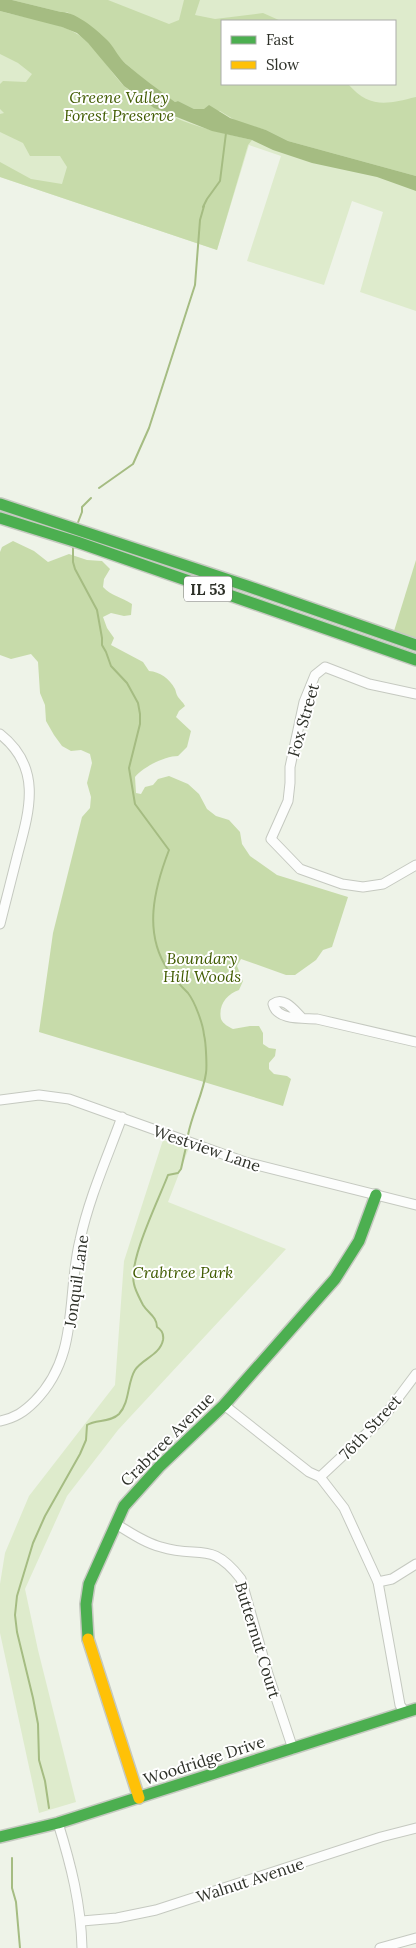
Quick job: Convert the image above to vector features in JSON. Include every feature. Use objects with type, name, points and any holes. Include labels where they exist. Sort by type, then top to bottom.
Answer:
[{"type":"street","name":"IL 53","points":[[0,504],[247,586],[416,645]]},
{"type":"street","name":"IL 53","points":[[0,518],[77,542],[416,660]]},
{"type":"street","name":"Fox Street","points":[[416,694],[369,684],[324,667],[315,675],[304,702],[290,767],[288,801],[272,839],[300,869],[342,884],[363,887],[382,884],[416,865]]},
{"type":"street","points":[[0,734],[8,740],[22,759],[30,795],[24,831],[0,924]]},
{"type":"street","points":[[302,1018],[320,1019],[416,1042]]},
{"type":"street","name":"Westview Lane","points":[[0,1100],[27,1095],[55,1096],[81,1102],[245,1162],[416,1205]]},
{"type":"street","name":"Jonquil Lane","points":[[0,1421],[16,1417],[30,1406],[46,1388],[62,1360],[70,1326],[72,1282],[80,1239],[122,1118]]},
{"type":"street","name":"Crabtree Avenue","points":[[139,1798],[92,1652],[86,1625],[86,1604],[90,1584],[124,1506],[145,1480],[224,1405],[260,1366],[345,1266],[359,1241],[376,1195]]},
{"type":"street","name":"76th Street","points":[[320,1477],[383,1418],[416,1374]]},
{"type":"street","points":[[224,1405],[309,1472],[320,1477],[344,1508],[378,1582],[400,1705],[410,1711]]},
{"type":"street","name":"Butternut Court","points":[[116,1524],[145,1541],[162,1547],[213,1554],[226,1561],[241,1579],[268,1674],[293,1749]]},
{"type":"street","points":[[378,1582],[392,1579],[416,1564]]},
{"type":"street","name":"Woodridge Drive","points":[[0,1837],[58,1823],[410,1711]]},
{"type":"street","points":[[58,1823],[72,1868],[82,1921],[82,1948]]},
{"type":"street","name":"Walnut Avenue","points":[[82,1921],[117,1918],[156,1910],[381,1837],[416,1828]]},
{"type":"street","points":[[380,1948],[416,1938]]},
{"type":"green space","name":"Greene Valley Forest Preserve","points":[[0,0],[416,0],[416,311],[360,292],[383,212],[352,201],[324,285],[247,261],[281,156],[249,145],[217,250],[0,177]]},
{"type":"green space","points":[[12,0],[108,0],[169,24],[179,20],[184,0],[200,0],[195,15],[215,19],[263,13],[279,20],[221,20],[221,85],[349,85],[364,98],[379,103],[416,97],[416,176],[288,141],[266,130],[238,122],[220,111],[194,109],[178,101],[175,102],[146,82],[75,17],[67,12]]},
{"type":"green space","points":[[0,11],[50,23],[77,34],[96,51],[123,85],[151,106],[201,127],[252,140],[248,145],[217,250],[0,177],[0,162],[31,179],[62,184],[67,167],[60,156],[30,156],[23,143],[0,132],[0,114],[4,113],[0,109],[0,84],[3,81],[26,82],[32,74],[18,63],[0,54]]},
{"type":"green space","name":"Boundary Hill Woods","points":[[13,541],[34,551],[48,562],[69,554],[87,560],[102,561],[110,569],[104,579],[103,587],[132,604],[131,615],[124,616],[111,613],[103,617],[107,628],[114,638],[111,645],[143,662],[149,671],[160,674],[167,679],[173,685],[178,697],[185,706],[176,717],[191,731],[187,747],[178,756],[161,760],[139,773],[135,777],[136,793],[141,794],[145,787],[153,785],[158,779],[169,776],[188,784],[199,794],[207,809],[216,816],[229,820],[240,832],[242,844],[250,856],[277,875],[348,897],[332,947],[323,950],[316,960],[295,975],[286,975],[241,959],[237,966],[243,981],[239,990],[227,997],[222,1005],[220,1014],[225,1024],[233,1029],[259,1026],[263,1033],[263,1044],[269,1048],[276,1049],[275,1056],[269,1063],[269,1069],[274,1074],[287,1076],[291,1079],[283,1106],[39,1032],[53,933],[82,817],[90,808],[91,797],[87,783],[92,763],[90,754],[81,750],[71,751],[62,746],[46,721],[45,705],[40,693],[38,662],[31,654],[11,659],[0,655],[0,552],[2,547]]},
{"type":"green space","points":[[416,560],[416,638],[394,631]]},
{"type":"green space","name":"Crabtree Park","points":[[163,1140],[189,1148],[168,1202],[286,1249],[118,1430],[67,1496],[25,1589],[38,1650],[76,1802],[39,1813],[0,1633],[0,1584],[5,1553],[29,1496],[115,1385],[124,1261]]},
{"type":"shaded area","points":[[0,0],[12,0],[67,13],[80,18],[105,38],[126,64],[175,102],[178,101],[194,109],[204,109],[209,105],[230,118],[266,130],[288,141],[416,176],[416,191],[377,177],[312,163],[273,150],[252,140],[212,131],[154,108],[124,86],[88,43],[77,33],[62,27],[0,11]]},
{"type":"waterway","points":[[203,207],[220,181],[226,133]]},
{"type":"waterway","points":[[99,488],[133,464],[149,428],[195,285],[200,220],[204,206]]},
{"type":"waterway","points":[[77,525],[82,507],[91,498]]},
{"type":"waterway","points":[[73,547],[75,569],[97,610],[102,645],[111,666],[127,683],[138,703],[140,724],[129,768],[135,804],[169,850],[159,880],[153,926],[160,956],[168,970],[188,993],[198,1013],[206,1049],[205,1081],[188,1135]]},
{"type":"waterway","points":[[49,1808],[45,1781],[39,1760],[38,1724],[17,1632],[15,1615],[17,1596],[33,1543],[45,1516],[80,1454],[86,1440],[87,1425],[111,1419],[119,1414],[125,1404],[135,1370],[155,1353],[161,1345],[162,1332],[157,1327],[154,1318],[143,1305],[135,1286],[133,1274],[140,1246],[168,1175],[178,1173],[181,1169],[186,1147]]},
{"type":"waterway","points":[[12,1858],[12,1888],[16,1902],[20,1948]]},
{"type":"traffic: fast","points":[[0,504],[247,586],[416,645]]},
{"type":"traffic: fast","points":[[0,518],[77,542],[416,660]]},
{"type":"traffic: fast","points":[[88,1639],[86,1604],[89,1584],[124,1506],[159,1467],[224,1405],[335,1279],[359,1241],[376,1195]]},
{"type":"traffic: fast","points":[[0,1837],[58,1823],[416,1709]]},
{"type":"traffic: slow","points":[[88,1639],[139,1798]]}]
